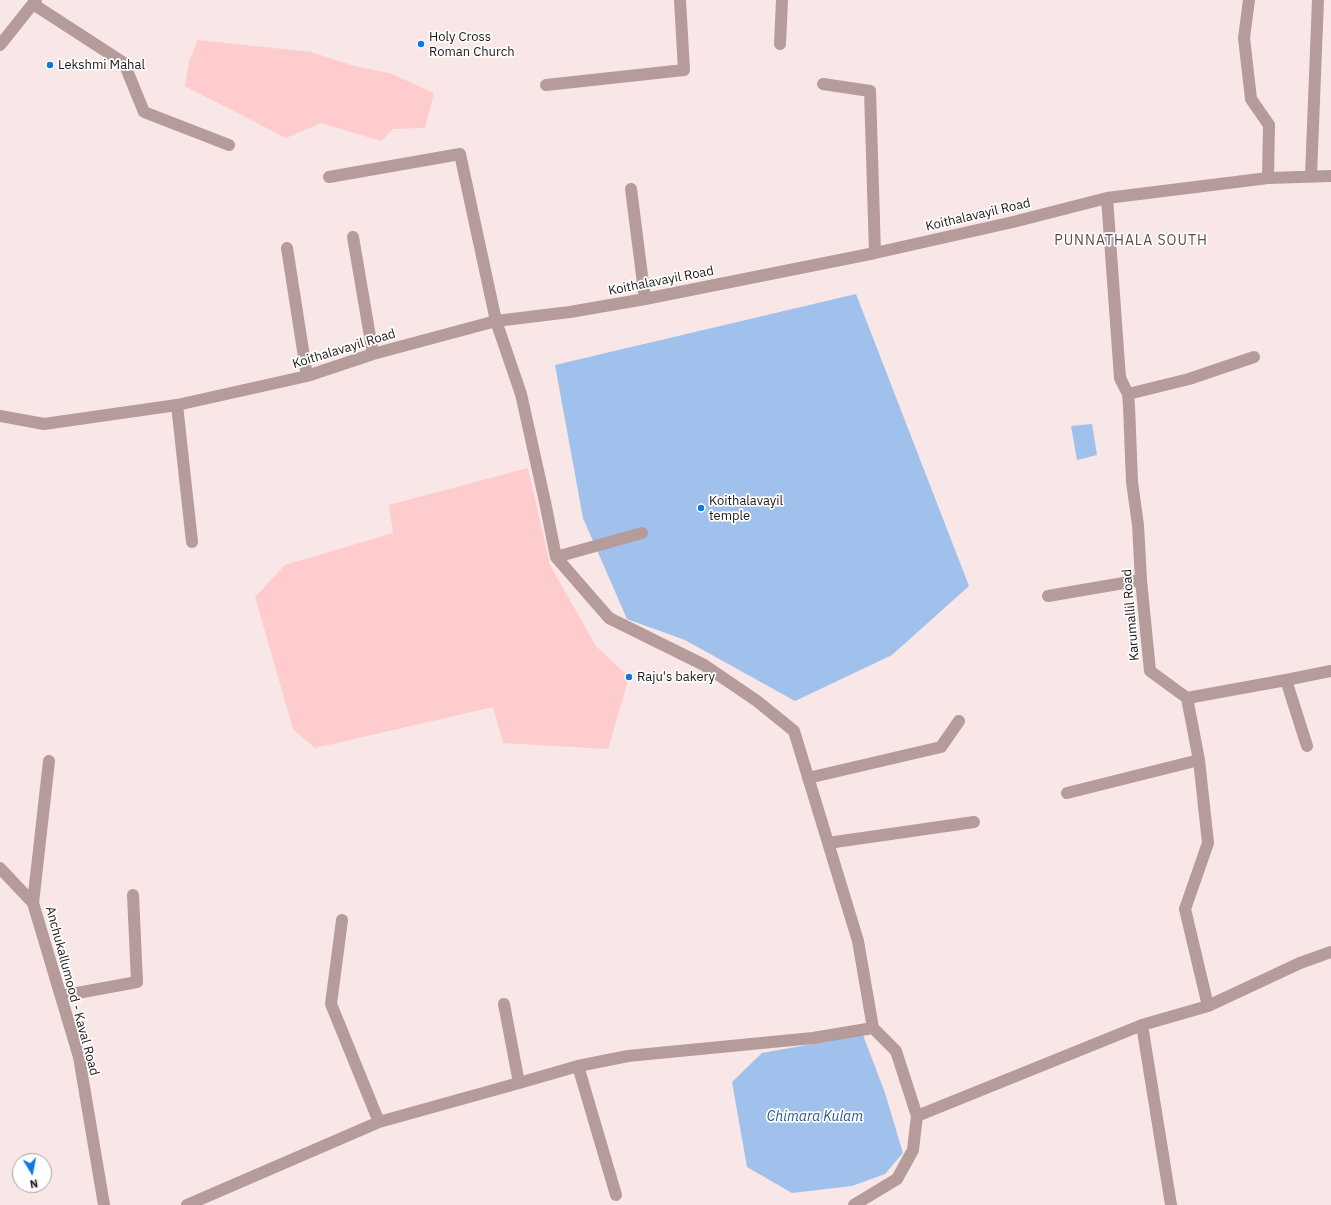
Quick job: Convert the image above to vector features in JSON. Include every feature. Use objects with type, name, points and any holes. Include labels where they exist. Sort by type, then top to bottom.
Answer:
[{"type":"street","points":[[546,85],[684,70],[680,0]]},
{"type":"street","points":[[780,44],[782,0]]},
{"type":"street","points":[[1249,0],[1244,38],[1251,100],[1269,125],[1268,178]]},
{"type":"street","points":[[1311,176],[1318,0]]},
{"type":"street","points":[[0,45],[34,2],[124,63],[144,112],[229,145]]},
{"type":"street","points":[[823,84],[870,91],[875,253]]},
{"type":"street","points":[[329,177],[460,154],[496,321],[521,394],[556,557],[609,618],[704,665],[757,701],[794,731],[858,942],[873,1028],[896,1052],[917,1116],[913,1150],[896,1180],[854,1205]]},
{"type":"street","name":"Koithalavayil Road","points":[[0,416],[44,424],[176,405],[307,376],[373,354],[496,321],[570,312],[645,299],[875,253],[1014,222],[1107,198],[1268,178],[1331,176]]},
{"type":"street","points":[[631,189],[645,299]]},
{"type":"street","name":"Karumallil Road","points":[[1107,198],[1120,378],[1128,394],[1132,482],[1138,525],[1141,580],[1150,671],[1187,698]]},
{"type":"street","points":[[353,237],[373,354]]},
{"type":"street","points":[[286,248],[307,376]]},
{"type":"street","points":[[1128,394],[1190,379],[1254,357]]},
{"type":"street","points":[[176,405],[192,542]]},
{"type":"street","points":[[556,557],[642,533]]},
{"type":"street","points":[[1048,596],[1141,580]]},
{"type":"street","points":[[1208,1006],[1185,910],[1208,843],[1199,760],[1187,698],[1331,671]]},
{"type":"street","points":[[1286,680],[1307,746]]},
{"type":"street","points":[[808,778],[942,746],[959,721]]},
{"type":"street","points":[[1067,793],[1199,760]]},
{"type":"street","points":[[33,903],[49,761]]},
{"type":"street","points":[[828,843],[974,822]]},
{"type":"street","name":"Anchukallumood - Kaval Road","points":[[0,868],[33,903],[79,1057],[104,1205]]},
{"type":"street","points":[[61,996],[137,982],[133,895]]},
{"type":"street","points":[[342,920],[331,1004],[379,1122]]},
{"type":"street","points":[[917,1116],[1142,1025],[1208,1006],[1300,963],[1331,952]]},
{"type":"street","points":[[504,1004],[519,1084]]},
{"type":"street","points":[[1142,1025],[1171,1205]]},
{"type":"street","points":[[187,1205],[379,1122],[519,1084],[578,1066],[628,1056],[813,1038],[873,1028]]},
{"type":"street","points":[[578,1066],[616,1195]]},
{"type":"shaded area","points":[[198,40],[311,52],[351,65],[392,74],[434,93],[425,128],[393,129],[381,141],[321,123],[286,138],[185,86],[189,61]]},
{"type":"shaded area","points":[[528,468],[550,565],[596,646],[629,677],[608,749],[503,743],[493,707],[315,748],[293,729],[255,597],[285,565],[393,533],[389,505]]},
{"type":"water","points":[[856,294],[969,586],[892,655],[795,701],[685,640],[627,619],[583,518],[555,365]]},
{"type":"water","points":[[1092,424],[1097,455],[1077,460],[1071,426]]},
{"type":"water","name":"Chimara Kulam","points":[[863,1035],[885,1093],[903,1153],[885,1174],[852,1186],[792,1193],[747,1167],[732,1082],[762,1053]]},
{"type":"place","name":"Holy Cross Roman Church","points":[[421,44]]},
{"type":"place","name":"Lekshmi Mahal","points":[[50,65]]},
{"type":"place","name":"Koithalavayil temple","points":[[701,508]]},
{"type":"place","name":"Raju's bakery","points":[[629,677]]},
{"type":"district","name":"PUNNATHALA SOUTH","points":[[1131,241]]}]
